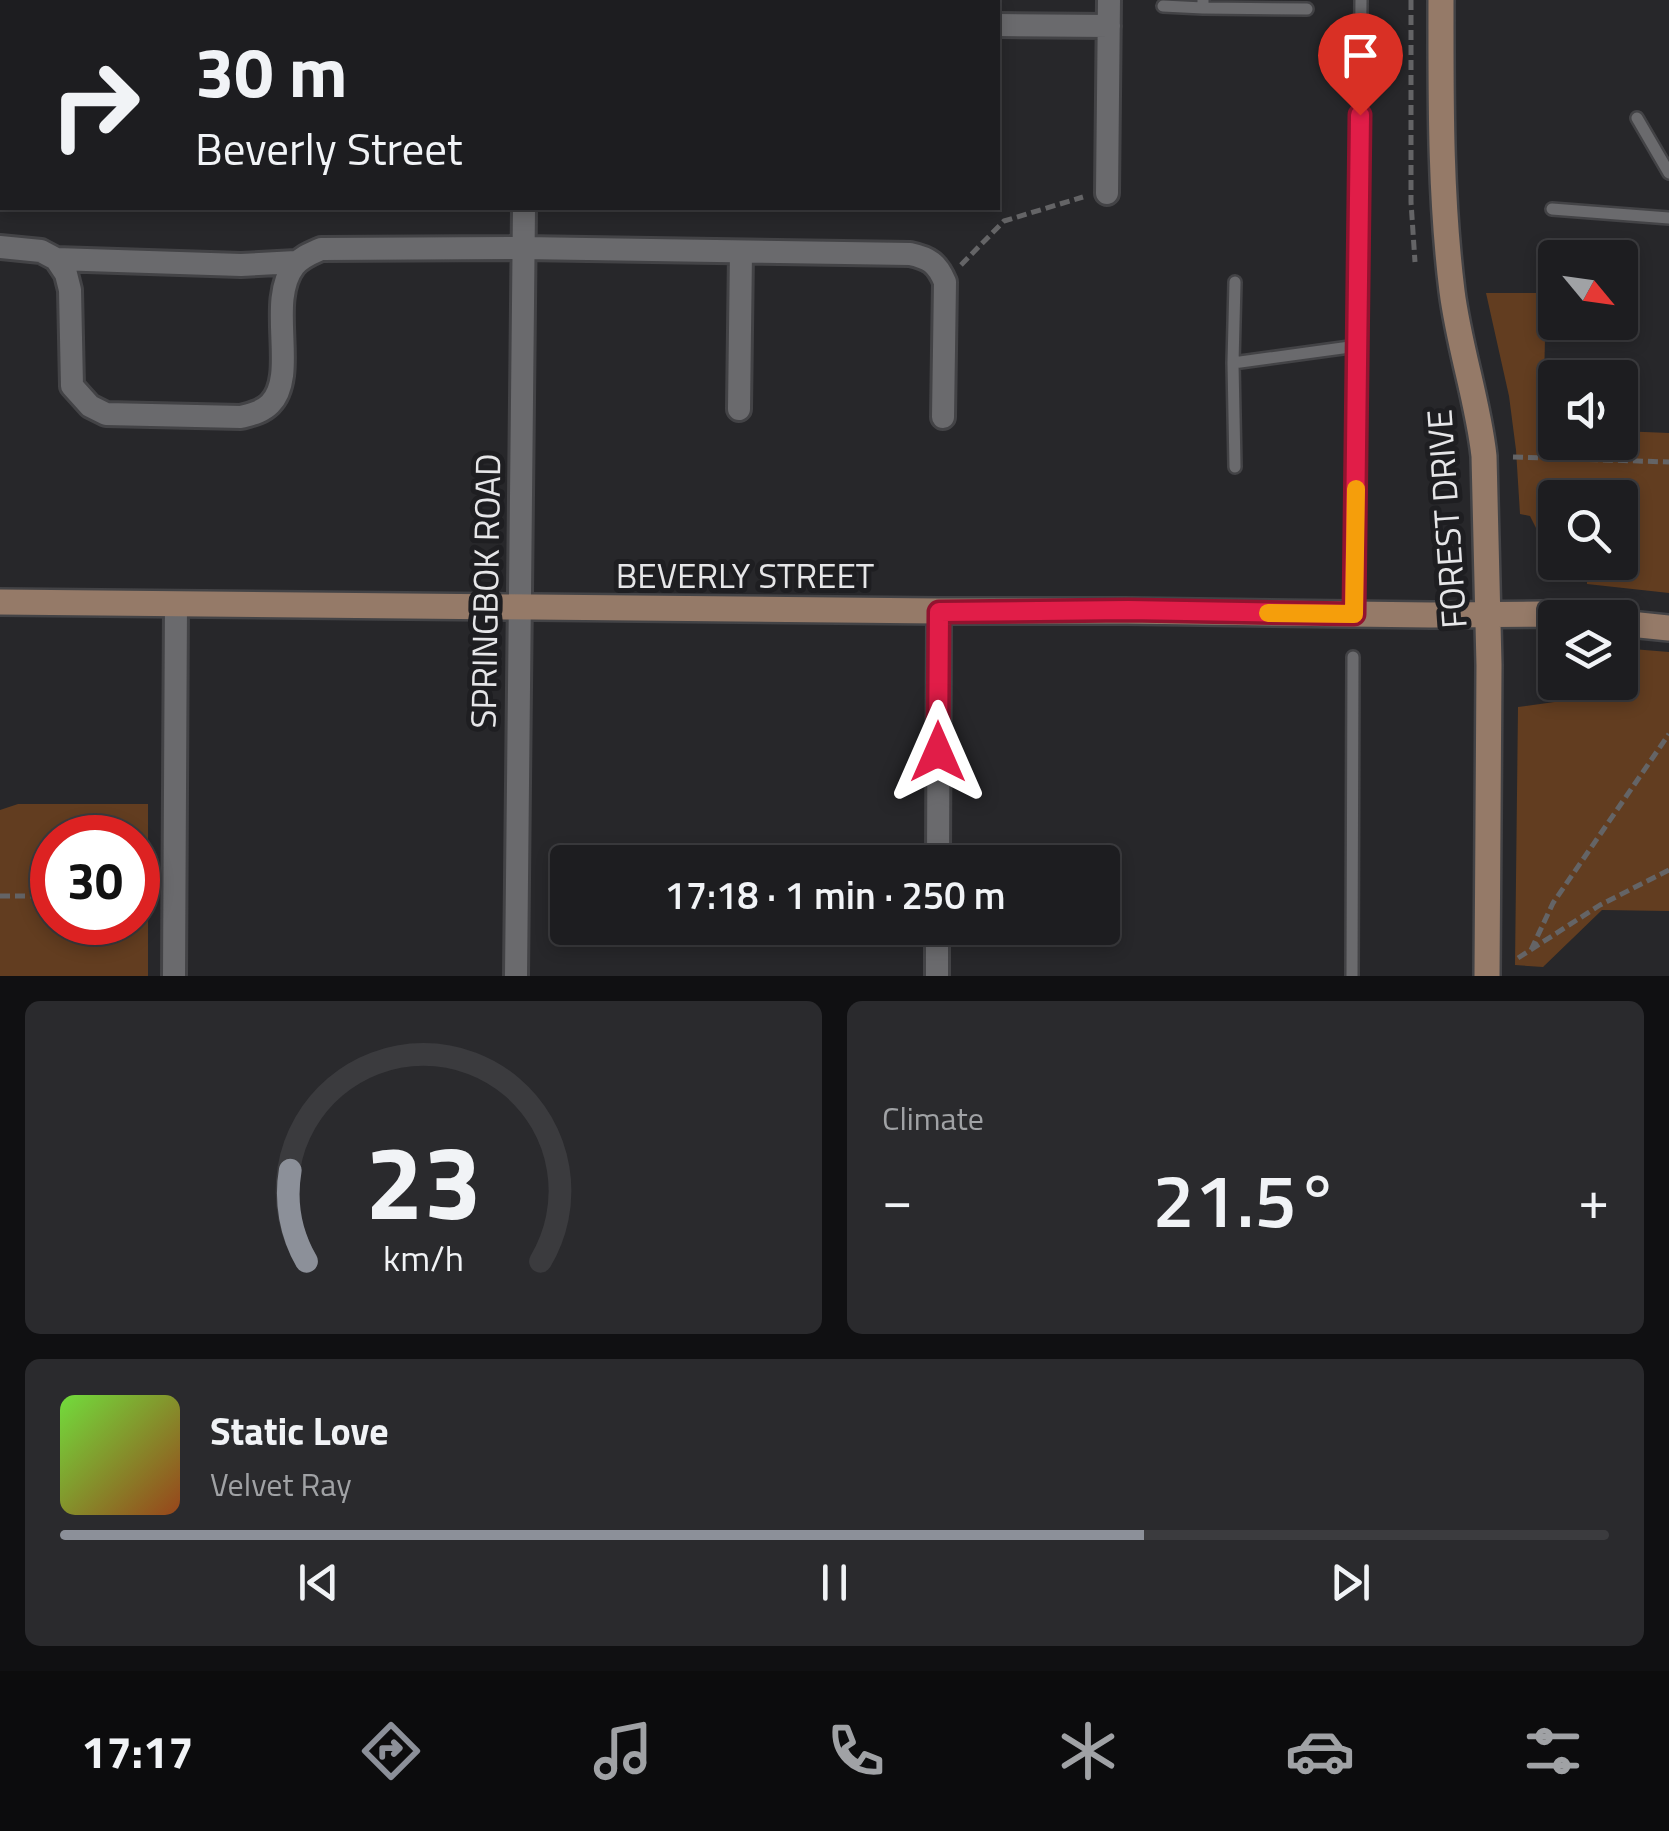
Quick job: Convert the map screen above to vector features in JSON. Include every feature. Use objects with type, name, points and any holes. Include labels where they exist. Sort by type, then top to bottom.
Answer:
[{"type":"street","points":[[1107,194],[1110,0]]},
{"type":"street","name":"FOREST DRIVE","points":[[1442,0],[1440,125],[1452,295],[1484,456],[1489,613],[1487,976]]},
{"type":"street","points":[[1000,25],[1109,26]]},
{"type":"street","name":"SPRINGBOK ROAD","points":[[516,976],[524,210]]},
{"type":"street","points":[[0,247],[41,250],[56,259],[66,274],[70,290],[72,386],[90,406],[106,414],[241,417],[269,406],[278,394],[282,378],[284,286],[296,262]]},
{"type":"street","points":[[56,259],[241,265],[296,262],[321,249],[910,254],[938,266],[944,282],[943,417]]},
{"type":"street","points":[[739,408],[741,252]]},
{"type":"street","name":"BEVERLY STREET","points":[[0,602],[1538,614]]},
{"type":"street","points":[[174,976],[176,604]]},
{"type":"street","points":[[938,845],[939,612]]},
{"type":"street","points":[[1638,625],[1669,628]]},
{"type":"street","points":[[937,945],[937,976]]},
{"type":"lane","points":[[1354,614],[1361,0]]},
{"type":"lane","points":[[1163,6],[1307,9]]},
{"type":"lane","points":[[1638,118],[1669,173]]},
{"type":"lane","points":[[1552,209],[1669,218]]},
{"type":"lane","points":[[1235,282],[1235,467]]},
{"type":"lane","points":[[1233,362],[1358,346]]},
{"type":"lane","points":[[1352,976],[1353,656]]},
{"type":"path","points":[[1411,0],[1411,202],[1415,262]]},
{"type":"path","points":[[944,282],[1004,221],[1107,194]]},
{"type":"path","points":[[1513,457],[1669,462]]},
{"type":"path","points":[[1531,950],[1552,903],[1669,734]]},
{"type":"path","points":[[1518,958],[1600,904],[1669,870]]},
{"type":"path","points":[[0,896],[30,896]]},
{"type":"shaded area","points":[[1486,293],[1538,293],[1538,340],[1545,340],[1544,360],[1538,360],[1538,460],[1638,460],[1638,432],[1669,433],[1669,593],[1587,584],[1587,580],[1638,580],[1638,480],[1538,480],[1538,532],[1530,516],[1520,514],[1509,396]]},
{"type":"shaded area","points":[[1638,649],[1669,652],[1669,911],[1602,910],[1543,967],[1515,965],[1518,707],[1569,700],[1638,700]]},
{"type":"shaded area","points":[[18,804],[148,804],[148,815],[30,815],[30,945],[148,945],[148,976],[0,976],[0,810]]},
{"type":"slow traffic","points":[[1268,613],[1354,614],[1356,489]]},
{"type":"route","points":[[938,752],[939,612],[1354,614],[1360,115]]}]
